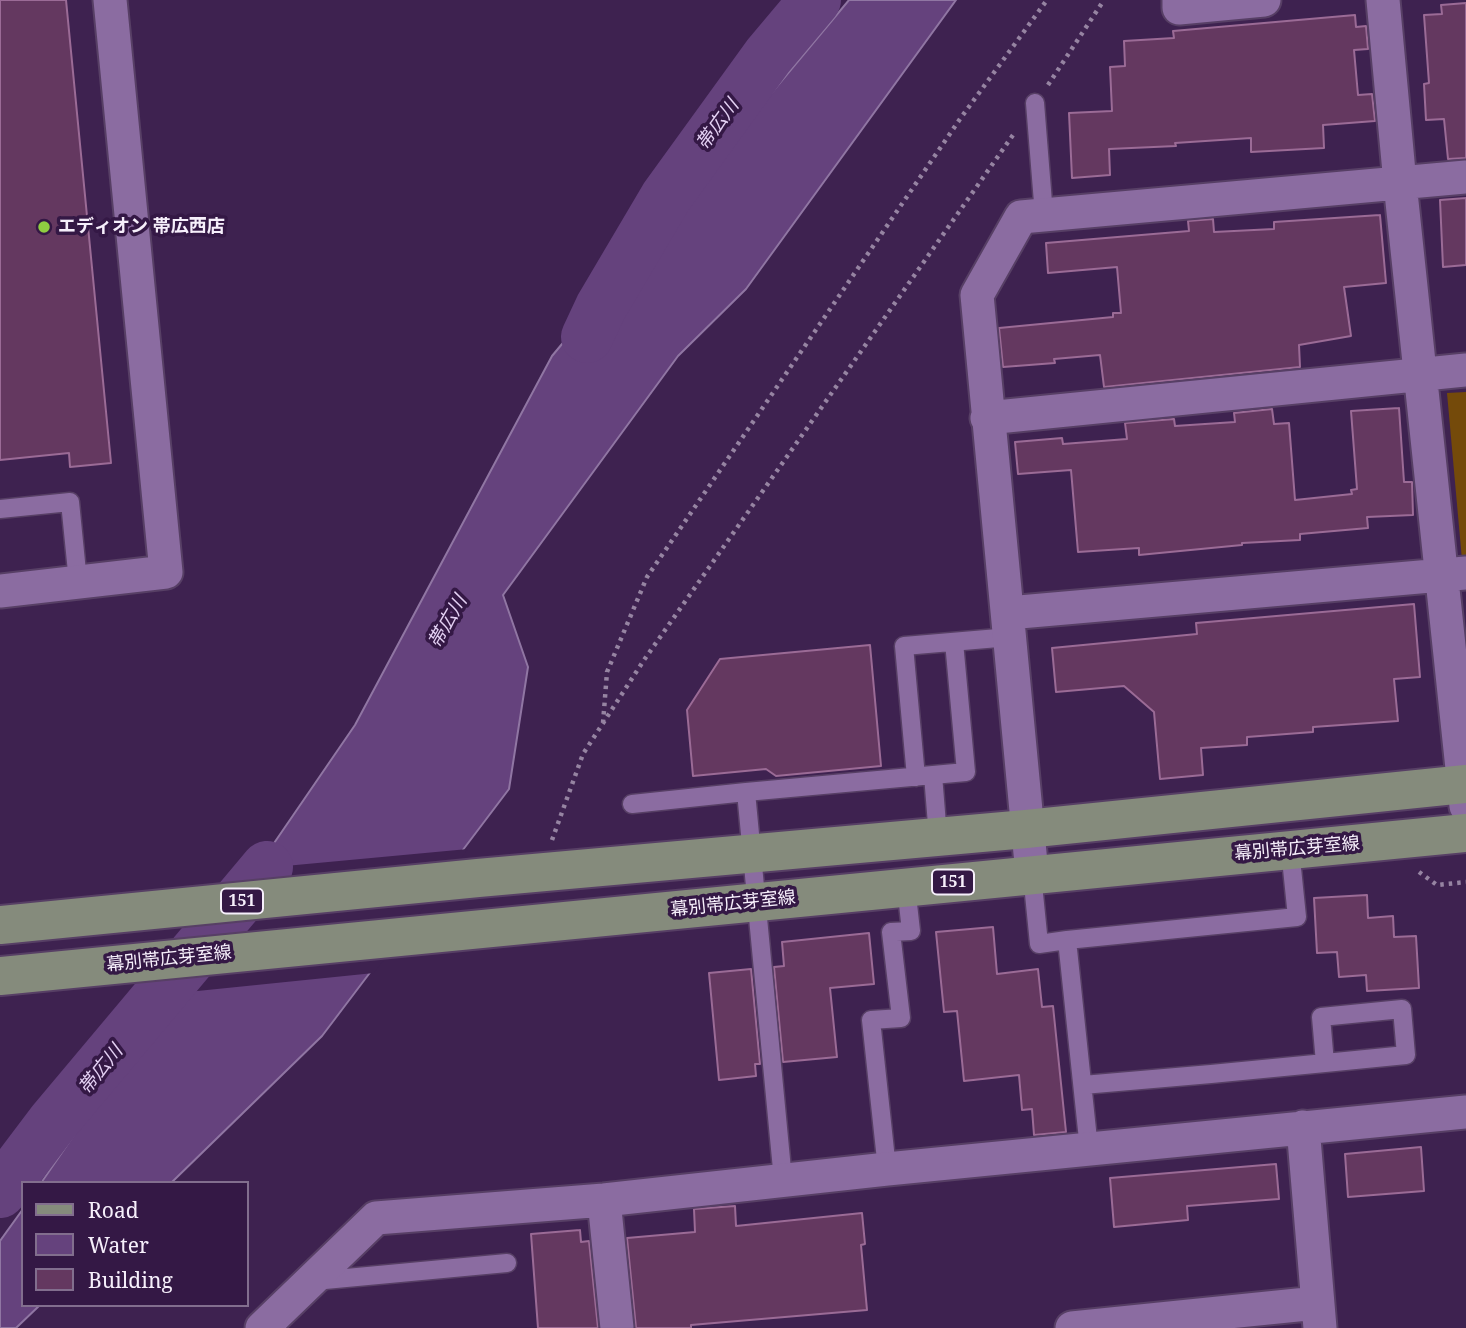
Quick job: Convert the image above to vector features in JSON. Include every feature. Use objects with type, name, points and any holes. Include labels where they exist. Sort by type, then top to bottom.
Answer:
[{"type":"main road","name":"151","points":[[4,924],[478,878],[1465,792]]},
{"type":"main road","name":"幕別帯広芽室線","points":[[0,976],[1466,833]]},
{"type":"street","points":[[0,591],[166,572],[110,0]]},
{"type":"street","points":[[1179,0],[1179,8],[1264,0]]},
{"type":"street","points":[[1383,0],[1422,374],[1453,574],[1465,792]]},
{"type":"street","points":[[1032,874],[976,295],[1021,216],[1466,177]]},
{"type":"street","points":[[988,418],[1466,370]]},
{"type":"street","points":[[1009,625],[1453,574]]},
{"type":"street","points":[[262,1328],[376,1218],[604,1200],[1466,1112]]},
{"type":"street","points":[[1072,1328],[1319,1316],[1303,1127]]},
{"type":"street","points":[[604,1200],[617,1328]]},
{"type":"lane","points":[[1035,103],[1044,215]]},
{"type":"lane","points":[[0,509],[70,502],[78,582]]},
{"type":"lane","points":[[938,837],[924,776],[904,646],[954,642],[1009,625]]},
{"type":"lane","points":[[632,804],[966,772],[954,642]]},
{"type":"lane","points":[[746,792],[783,1180]]},
{"type":"lane","points":[[1032,874],[1039,944],[1297,917],[1290,849]]},
{"type":"lane","points":[[887,1169],[871,1020],[901,1018],[891,932],[911,931],[906,887]]},
{"type":"lane","points":[[1067,940],[1089,1149]]},
{"type":"lane","points":[[1083,1086],[1325,1063],[1406,1055],[1402,1009],[1321,1017],[1325,1063]]},
{"type":"lane","points":[[310,1281],[507,1263]]},
{"type":"path","points":[[603,724],[607,672],[647,577],[960,119],[1047,0]]},
{"type":"path","points":[[548,850],[583,754],[644,660],[1035,103],[1104,0]]},
{"type":"shaded area","points":[[1466,392],[1466,559],[1462,560],[1447,393]]},
{"type":"water","points":[[849,0],[956,0],[746,289],[678,356],[503,595],[528,667],[509,789],[322,1036],[173,1181],[42,1181],[355,725],[552,356]]},
{"type":"water","points":[[21,1212],[21,1307],[38,1307],[16,1328],[0,1328],[0,1241]]},
{"type":"pier","points":[[468,849],[374,973],[168,994],[253,869]]},
{"type":"building","name":"エディオン 帯広西店","points":[[0,0],[66,0],[111,463],[70,467],[69,453],[0,460]]},
{"type":"building","points":[[1466,3],[1466,158],[1448,159],[1444,119],[1426,120],[1424,84],[1429,83],[1424,15],[1442,14],[1441,5]]},
{"type":"building","points":[[1355,15],[1356,27],[1366,26],[1368,49],[1354,50],[1358,95],[1372,94],[1375,121],[1323,125],[1324,148],[1251,152],[1251,138],[1175,143],[1176,146],[1109,149],[1110,175],[1072,178],[1069,113],[1112,111],[1110,67],[1125,66],[1124,41],[1174,38],[1173,31]]},
{"type":"building","points":[[1466,198],[1466,265],[1443,267],[1440,200]]},
{"type":"building","points":[[1380,215],[1386,283],[1344,287],[1351,336],[1299,345],[1300,367],[1104,387],[1100,355],[1054,359],[1055,363],[1003,367],[999,328],[1113,317],[1113,313],[1121,313],[1117,267],[1048,273],[1046,243],[1189,231],[1188,221],[1213,219],[1214,232],[1274,229],[1274,222]]},
{"type":"building","points":[[1399,408],[1404,482],[1412,482],[1413,515],[1367,517],[1368,528],[1300,534],[1300,540],[1242,543],[1139,555],[1139,548],[1078,552],[1071,470],[1018,474],[1015,442],[1062,438],[1063,444],[1127,439],[1125,423],[1174,419],[1175,426],[1235,422],[1234,413],[1272,409],[1274,424],[1289,423],[1295,500],[1352,494],[1351,490],[1357,489],[1351,411]]},
{"type":"building","points":[[1414,604],[1420,677],[1394,679],[1398,721],[1313,727],[1313,732],[1247,737],[1247,745],[1201,748],[1203,775],[1160,779],[1154,712],[1124,686],[1056,692],[1052,648],[1197,634],[1196,623]]},
{"type":"building","points":[[870,645],[881,766],[776,776],[766,769],[693,776],[687,710],[720,659]]},
{"type":"building","points":[[1367,895],[1368,918],[1393,916],[1394,937],[1416,936],[1419,988],[1367,991],[1366,975],[1339,977],[1337,952],[1317,953],[1314,898]]},
{"type":"building","points":[[993,927],[997,974],[1038,969],[1042,1007],[1053,1006],[1066,1132],[1034,1135],[1032,1109],[1022,1110],[1019,1075],[964,1081],[957,1011],[944,1012],[936,932]]},
{"type":"building","points":[[869,933],[874,984],[830,988],[837,1057],[783,1062],[774,967],[784,966],[782,942]]},
{"type":"building","points":[[751,969],[760,1064],[755,1064],[756,1076],[719,1080],[709,973]]},
{"type":"building","points":[[1421,1147],[1424,1191],[1348,1197],[1345,1154]]},
{"type":"building","points":[[1276,1164],[1279,1199],[1187,1206],[1188,1220],[1114,1227],[1110,1178]]},
{"type":"building","points":[[735,1206],[736,1226],[862,1213],[865,1244],[861,1245],[867,1310],[691,1325],[691,1328],[636,1328],[627,1238],[695,1232],[694,1209]]},
{"type":"building","points":[[580,1230],[581,1242],[589,1241],[598,1328],[538,1328],[531,1234]]},
{"type":"waterway","name":"帯広川","points":[[587,337],[601,307],[666,197],[768,56],[815,0]]},
{"type":"waterway","name":"帯広川","points":[[0,1192],[53,1122],[267,867]]},
{"type":"place","name":"エディオン 帯広西店","points":[[44,227]]}]
